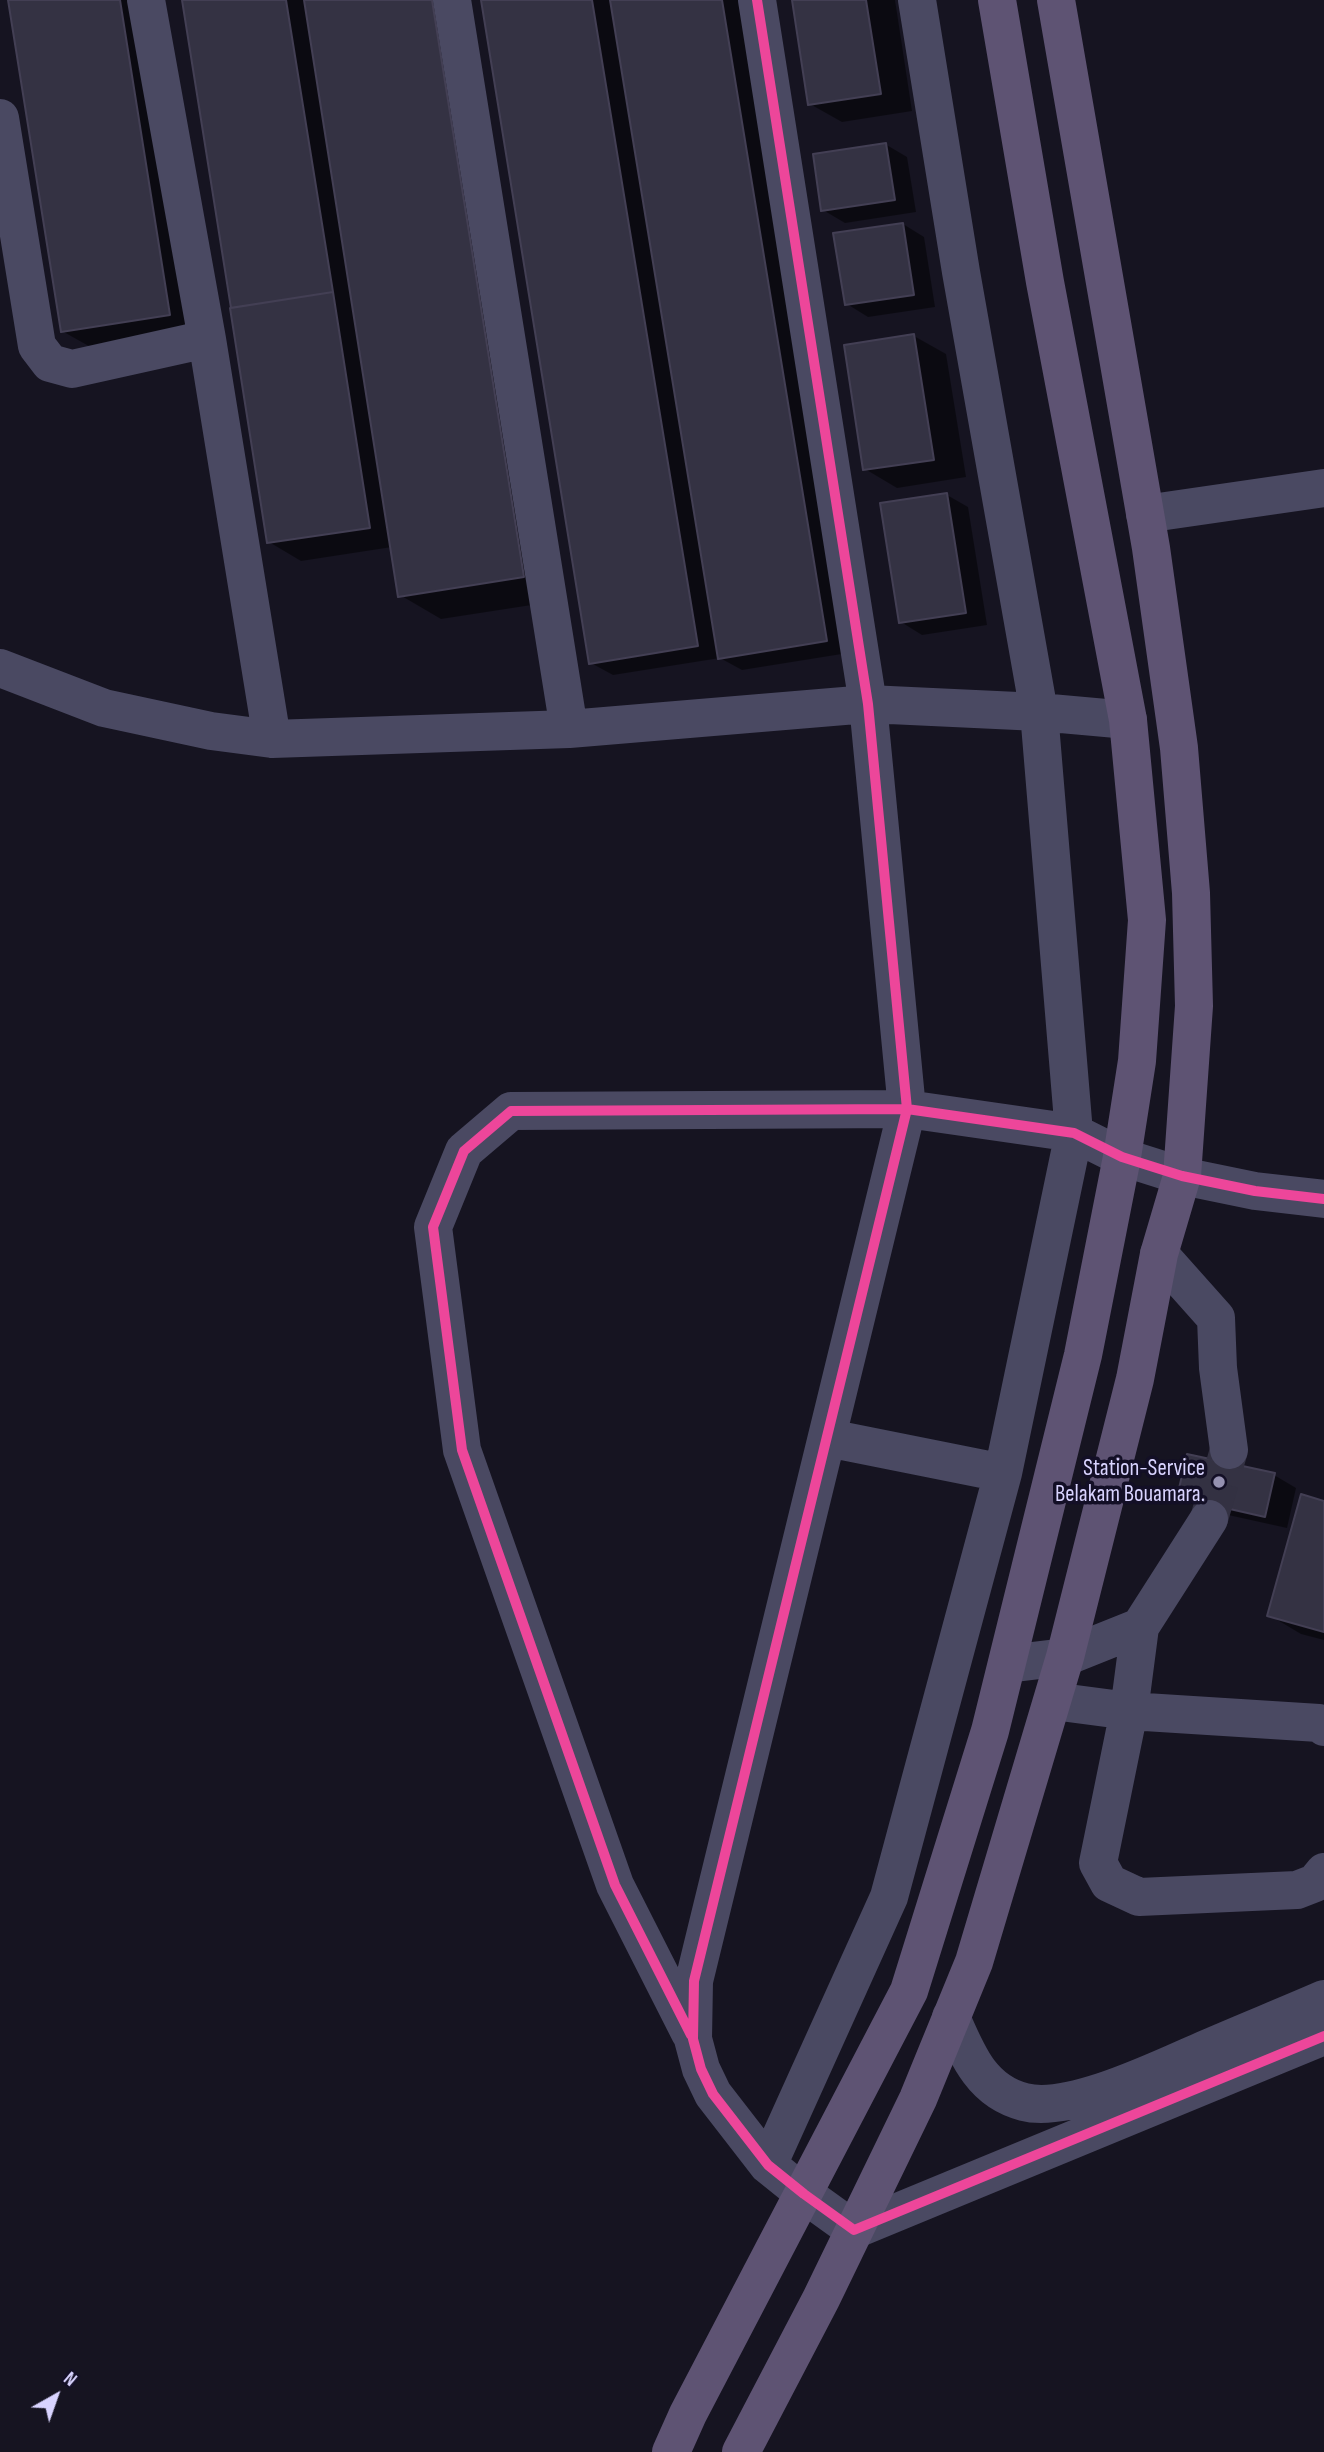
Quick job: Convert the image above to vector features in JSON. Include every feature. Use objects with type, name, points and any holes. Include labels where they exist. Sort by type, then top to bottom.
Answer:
[{"type":"main road","points":[[671,2452],[688,2414],[909,1991],[990,1731],[1083,1355],[1122,1157],[1137,1061],[1147,920],[1128,720],[1045,282],[997,0]]},
{"type":"main road","points":[[741,2452],[918,2099],[974,1962],[1065,1657],[1136,1379],[1159,1254],[1182,1175],[1194,1006],[1191,893],[1179,748],[1145,513],[1056,0]]},
{"type":"street","points":[[146,0],[207,339],[272,739]]},
{"type":"street","points":[[452,0],[569,729]]},
{"type":"street","points":[[693,2039],[694,1981],[907,1110],[868,704],[757,0]]},
{"type":"street","points":[[768,2165],[889,1897],[1003,1474],[1074,1133],[1039,712],[961,272],[917,0]]},
{"type":"street","points":[[0,118],[37,346],[50,363],[72,369],[207,339]]},
{"type":"street","points":[[1145,513],[1324,488]]},
{"type":"street","points":[[0,668],[104,708],[211,731],[272,739],[569,729],[868,704],[1039,712],[1128,720]]},
{"type":"street","points":[[1324,1199],[1255,1191],[1182,1175],[1122,1157],[1074,1133],[907,1110],[511,1111],[464,1151],[433,1227],[462,1450],[615,1885],[693,2039],[701,2069],[713,2094],[768,2165],[854,2230],[1324,2036]]},
{"type":"street","points":[[1159,1254],[1216,1318],[1218,1368],[1228,1450]]},
{"type":"street","points":[[828,1438],[1003,1474]]},
{"type":"street","points":[[1209,1519],[1140,1627],[1129,1711],[1098,1863],[1109,1883],[1139,1897],[1297,1890],[1315,1883],[1324,1872]]},
{"type":"street","points":[[1007,1664],[1065,1657],[1140,1627]]},
{"type":"street","points":[[1053,1701],[1129,1711],[1319,1723],[1324,1727]]},
{"type":"street","points":[[951,2017],[969,2060],[985,2080],[1000,2092],[1024,2102],[1045,2104],[1079,2099],[1144,2076],[1324,1999]]},
{"type":"building","points":[[8,0],[120,0],[170,315],[61,332]]},
{"type":"building","points":[[182,0],[286,0],[333,292],[231,308]]},
{"type":"building","points":[[304,0],[432,0],[524,577],[398,597]]},
{"type":"building","points":[[481,0],[592,0],[698,646],[589,664]]},
{"type":"building","points":[[610,0],[722,0],[827,641],[718,659]]},
{"type":"building","points":[[792,0],[866,0],[881,94],[808,105]]},
{"type":"building","points":[[886,143],[895,200],[821,211],[813,154]]},
{"type":"building","points":[[903,223],[914,295],[845,305],[833,233]]},
{"type":"building","points":[[333,292],[370,528],[267,543],[230,308]]},
{"type":"building","points":[[914,334],[934,460],[863,470],[844,345]]},
{"type":"building","points":[[947,493],[966,613],[899,623],[880,503]]},
{"type":"building","points":[[1187,1454],[1275,1473],[1265,1517],[1177,1497]]},
{"type":"building","points":[[1301,1494],[1324,1501],[1324,1632],[1267,1616]]},
{"type":"tunnel","points":[[1209,1519],[1229,1450]]},
{"type":"cycle path","points":[[757,0],[868,704],[907,1109],[694,1981],[693,2039],[701,2069],[713,2094],[768,2165],[854,2230],[1324,2036]]},
{"type":"cycle path","points":[[691,2035],[615,1885],[462,1450],[433,1227],[464,1151],[511,1111],[907,1109],[1074,1133],[1122,1157],[1182,1176],[1255,1191],[1324,1199]]},
{"type":"place","name":"Station-Service Belakam Bouamara.","points":[[1219,1482]]}]
